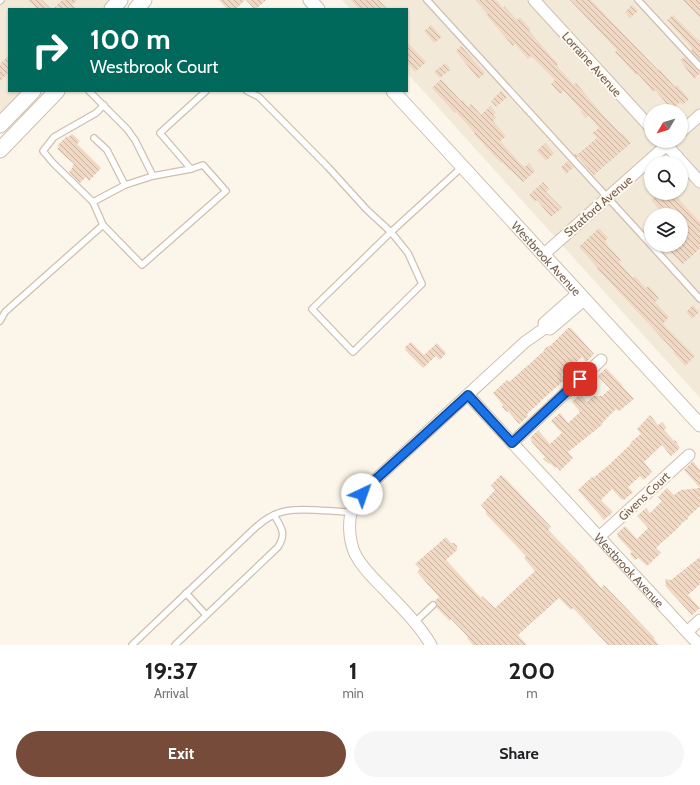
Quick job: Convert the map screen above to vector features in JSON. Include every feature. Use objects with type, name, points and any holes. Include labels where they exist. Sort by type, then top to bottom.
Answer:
[{"type":"main road","points":[[113,8],[120,0]]},
{"type":"main road","points":[[137,8],[144,0]]},
{"type":"main road","points":[[0,125],[32,92]]},
{"type":"main road","points":[[0,150],[56,92]]},
{"type":"street","points":[[310,0],[317,8]]},
{"type":"street","name":"Lorraine Avenue","points":[[534,0],[644,120]]},
{"type":"street","name":"Westbrook Avenue","points":[[394,92],[700,425]]},
{"type":"street","points":[[688,126],[700,115]]},
{"type":"street","name":"Stratford Avenue","points":[[543,255],[608,198],[661,148]]},
{"type":"street","points":[[672,148],[700,182]]},
{"type":"street","points":[[432,645],[415,622],[372,576],[357,557],[351,539],[350,527],[353,507],[375,480],[525,342],[545,328],[550,329],[581,296]]},
{"type":"street","points":[[512,443],[601,360]]},
{"type":"street","name":"Westbrook Avenue","points":[[468,395],[699,645]]},
{"type":"street","name":"Givens Court","points":[[599,537],[689,455]]},
{"type":"street","points":[[687,632],[700,620]]},
{"type":"lane","points":[[427,0],[644,237]]},
{"type":"lane","points":[[638,0],[700,67]]},
{"type":"lane","points":[[90,92],[127,129],[135,140],[153,176]]},
{"type":"lane","points":[[191,169],[160,133],[205,92]]},
{"type":"lane","points":[[250,92],[260,96],[367,210],[391,232],[408,253],[422,284],[353,352],[312,309],[391,232],[462,167]]},
{"type":"lane","points":[[93,202],[125,185],[153,176],[191,169],[203,165],[226,191],[142,265],[103,225],[93,202],[53,163],[43,151],[54,136],[96,112],[104,105]]},
{"type":"lane","points":[[94,138],[107,150],[125,185]]},
{"type":"lane","points":[[0,321],[5,312],[103,225]]},
{"type":"lane","points":[[657,252],[700,299]]},
{"type":"lane","points":[[132,645],[256,527],[274,515],[294,510],[352,512]]},
{"type":"lane","points":[[175,645],[278,547],[283,536],[282,529],[274,515]]},
{"type":"lane","points":[[186,593],[206,615]]},
{"type":"lane","points":[[415,622],[433,606]]},
{"type":"shaded area","points":[[0,0],[116,0],[108,8],[8,8],[8,92],[28,92],[0,121]]},
{"type":"shaded area","points":[[342,0],[700,0],[700,398],[408,74],[408,8],[349,8]]},
{"type":"building","points":[[28,0],[42,0],[50,8],[36,8]]},
{"type":"building","points":[[62,0],[77,0],[72,5],[76,8],[54,8]]},
{"type":"building","points":[[219,0],[245,0],[237,8],[226,8]]},
{"type":"building","points":[[246,0],[266,0],[257,8],[253,8]]},
{"type":"building","points":[[351,0],[379,0],[386,8],[358,8]]},
{"type":"building","points":[[475,0],[496,0],[517,20],[520,17],[531,29],[529,31],[558,64],[557,66],[574,85],[576,83],[603,115],[631,143],[594,175],[577,156],[577,158],[574,155],[577,153],[577,155],[597,138],[592,133],[599,128],[589,116],[586,118],[581,112],[582,111],[564,91],[560,94],[551,84],[555,80],[531,56],[528,59],[515,44],[513,46]]},
{"type":"building","points":[[570,0],[591,0],[658,70],[659,69],[675,87],[677,85],[689,99],[683,104],[680,102],[678,104],[667,104],[655,90],[653,92],[638,74],[636,75],[615,52],[617,50]]},
{"type":"building","points":[[683,0],[700,0],[700,18]]},
{"type":"building","points":[[632,5],[638,11],[630,18],[625,12]]},
{"type":"building","points":[[673,15],[699,41],[700,40],[700,61],[691,51],[692,48],[667,20]]},
{"type":"building","points":[[431,25],[442,37],[434,43],[424,31]]},
{"type":"building","points":[[408,43],[426,62],[415,72],[408,64]]},
{"type":"building","points":[[461,46],[485,73],[478,79],[456,51]]},
{"type":"building","points":[[8,56],[8,73],[0,81],[0,64]]},
{"type":"building","points":[[685,57],[697,70],[700,71],[694,79],[680,60]]},
{"type":"building","points":[[445,63],[451,69],[440,78],[434,72]]},
{"type":"building","points":[[441,79],[468,107],[471,104],[481,115],[490,106],[496,113],[493,115],[496,118],[493,121],[506,136],[500,141],[521,164],[525,167],[529,163],[535,171],[523,182],[502,162],[501,163],[456,112],[455,113],[432,88]]},
{"type":"building","points":[[501,91],[507,97],[496,107],[491,101]]},
{"type":"building","points":[[72,134],[80,141],[77,144],[101,168],[89,181],[86,177],[80,183],[69,172],[74,164],[57,149],[59,147],[57,146],[67,136],[68,137]]},
{"type":"building","points":[[545,143],[554,153],[546,161],[537,151]]},
{"type":"building","points":[[568,161],[574,167],[566,174],[561,167]]},
{"type":"building","points":[[543,182],[549,189],[546,192],[562,208],[551,217],[537,200],[535,202],[529,195]]},
{"type":"building","points":[[651,200],[680,200],[687,208],[663,207],[658,208]]},
{"type":"building","points":[[688,209],[700,222],[700,248],[683,264],[671,252],[688,252]]},
{"type":"building","points":[[599,228],[608,238],[605,241],[608,244],[607,245],[621,260],[619,262],[633,278],[635,276],[646,288],[649,286],[659,298],[655,302],[669,317],[663,324],[695,356],[685,366],[673,352],[674,351],[597,269],[598,268],[579,247]]},
{"type":"building","points":[[693,305],[699,312],[692,319],[686,312]]},
{"type":"building","points":[[568,328],[571,328],[594,354],[586,362],[582,357],[574,364],[573,363],[561,375],[565,379],[527,414],[528,416],[519,424],[508,411],[507,412],[502,407],[503,405],[493,393],[507,380],[509,382]]},
{"type":"building","points":[[411,342],[424,355],[437,343],[446,353],[440,360],[436,356],[423,368],[405,350],[406,346]]},
{"type":"building","points":[[606,368],[634,399],[619,411],[616,409],[602,423],[602,425],[568,452],[573,458],[560,471],[557,467],[555,468],[543,459],[545,457],[530,438],[538,430],[550,444],[562,433],[551,421],[560,413],[568,423],[580,412],[572,402],[580,394],[587,402],[594,396],[602,396],[610,389],[598,376]]},
{"type":"building","points":[[650,415],[658,425],[662,422],[667,428],[664,430],[674,441],[675,440],[680,448],[671,456],[662,445],[644,462],[652,472],[644,480],[640,476],[628,487],[633,492],[624,500],[622,500],[612,489],[601,500],[613,512],[604,520],[578,490],[592,477],[593,478],[610,464],[631,444],[631,442],[641,434],[637,429]]},
{"type":"building","points":[[693,461],[700,470],[700,488],[684,470]]},
{"type":"building","points":[[501,475],[551,527],[548,530],[584,567],[601,588],[604,585],[655,638],[654,639],[659,645],[608,645],[573,608],[571,610],[559,598],[518,635],[527,645],[473,645],[467,638],[468,637],[451,619],[450,621],[436,607],[437,604],[435,601],[439,597],[417,572],[420,569],[415,564],[446,537],[451,543],[454,543],[457,546],[457,550],[446,560],[481,598],[482,596],[495,608],[535,571],[524,558],[526,556],[486,514],[486,511],[481,505],[495,490],[491,485]]},
{"type":"building","points":[[667,488],[674,495],[681,490],[700,488],[700,506],[656,548],[661,553],[647,566],[638,558],[635,560],[630,554],[632,552],[617,536],[617,534],[625,526],[637,539],[648,528],[637,516],[646,508],[650,513],[662,501],[658,497]]},
{"type":"building","points":[[700,557],[700,584],[688,595],[700,608],[692,615],[667,588],[665,585],[665,579],[671,580]]},
{"type":"route","points":[[362,494],[375,480],[468,395],[512,443],[580,379]]}]
